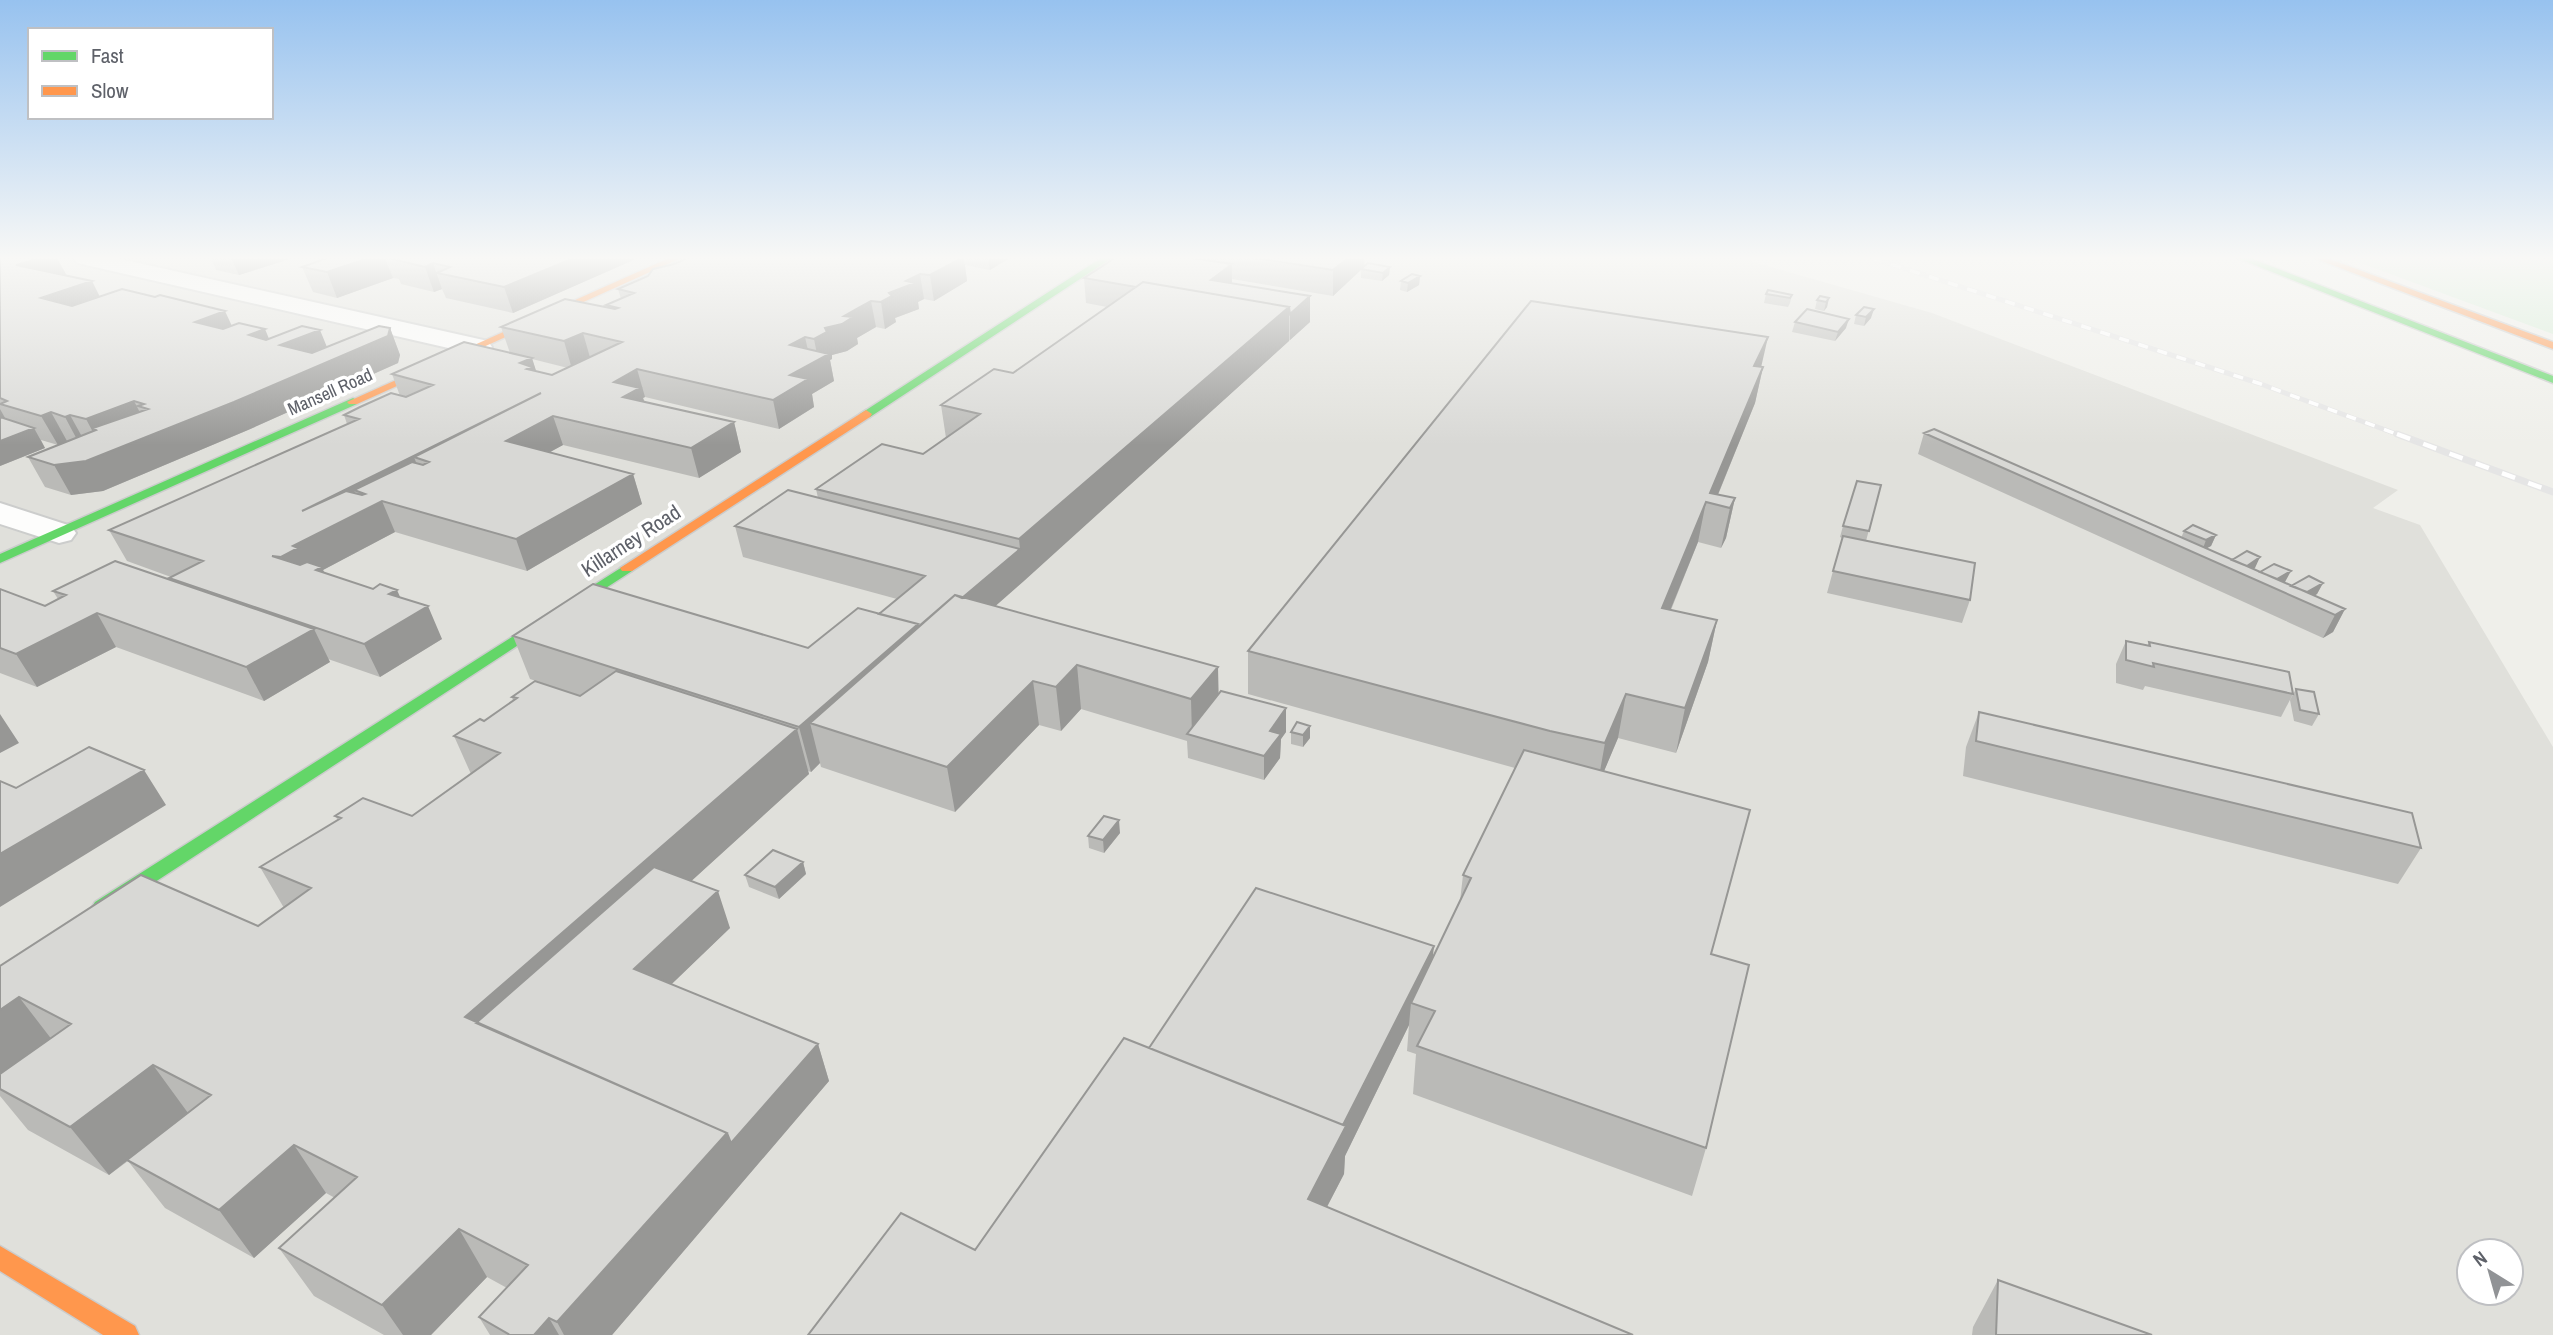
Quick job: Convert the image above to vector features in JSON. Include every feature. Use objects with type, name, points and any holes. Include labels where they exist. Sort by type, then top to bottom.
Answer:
[{"type":"main road","name":"Mansell Road","points":[[0,559],[538,320]]},
{"type":"main road","name":"Killarney Road","points":[[92,913],[1010,320]]},
{"type":"main road","points":[[2401,320],[2553,380]]},
{"type":"main road","points":[[2487,320],[2553,345]]},
{"type":"main road","points":[[0,1257],[126,1335]]},
{"type":"street","points":[[361,320],[479,347]]},
{"type":"street","points":[[0,513],[59,533]]},
{"type":"shaded area","points":[[0,320],[1951,320],[2398,490],[2373,508],[2420,525],[2553,747],[2553,1335],[0,1335]]},
{"type":"green space","points":[[2516,320],[2553,320],[2553,334]]},
{"type":"building","points":[[0,320],[200,320],[195,322],[223,329],[239,323],[265,329],[249,335],[266,340],[302,326],[320,330],[280,345],[312,353],[379,326],[390,328],[388,336],[86,461],[54,465],[28,457],[96,430],[93,428],[148,409],[138,406],[144,404],[134,401],[86,419],[70,415],[65,417],[51,412],[41,416],[0,404],[7,401],[0,398]]},
{"type":"building","points":[[516,320],[848,320],[825,328],[827,332],[814,339],[805,337],[790,345],[829,354],[790,375],[808,379],[773,400],[637,369],[614,382],[640,388],[623,397],[734,422],[691,448],[553,416],[506,441],[633,474],[516,539],[382,501],[293,546],[298,548],[281,557],[272,556],[300,565],[307,562],[322,567],[316,570],[373,589],[380,584],[397,590],[389,594],[428,606],[364,644],[169,578],[203,561],[109,530],[359,419],[344,415],[391,393],[406,397],[433,385],[392,374],[464,342],[532,358],[520,363],[532,367],[527,369],[552,375],[622,342],[583,333],[564,341],[501,327]],"holes":[[[541,393],[414,457],[429,462],[423,465],[412,462],[354,490],[365,494],[346,491],[302,511]]]},
{"type":"building","points":[[1088,320],[1274,320],[1019,539],[816,489],[882,444],[923,454],[980,414],[941,405],[994,369],[1013,373]]},
{"type":"building","points":[[1515,320],[1658,320],[1768,337],[1754,366],[1763,367],[1710,493],[1735,498],[1730,508],[1706,502],[1662,608],[1717,620],[1685,708],[1626,694],[1605,743],[1550,731],[1248,651]]},
{"type":"building","points":[[1797,320],[1848,320],[1838,332],[1795,322]]},
{"type":"building","points":[[0,417],[34,428],[0,441]]},
{"type":"building","points":[[1934,429],[2345,609],[2335,615],[1924,433]]},
{"type":"building","points":[[1857,481],[1881,485],[1869,531],[1843,526]]},
{"type":"building","points":[[788,490],[1020,549],[962,598],[955,595],[918,627],[918,624],[879,614],[925,576],[735,526]]},
{"type":"building","points":[[2193,525],[2216,535],[2206,540],[2184,531]]},
{"type":"building","points":[[1843,536],[1975,563],[1970,600],[1833,571]]},
{"type":"building","points":[[2247,551],[2260,557],[2247,566],[2232,560]]},
{"type":"building","points":[[115,561],[314,629],[246,667],[97,613],[16,654],[0,648],[0,589],[45,606],[66,595],[53,591]]},
{"type":"building","points":[[2274,564],[2291,571],[2277,579],[2260,572]]},
{"type":"building","points":[[2309,576],[2323,583],[2307,592],[2291,586]]},
{"type":"building","points":[[593,584],[808,648],[858,608],[918,624],[799,727],[513,636]]},
{"type":"building","points":[[955,595],[1218,667],[1191,699],[1077,665],[1056,687],[1033,681],[947,767],[810,723]]},
{"type":"building","points":[[2126,641],[2150,646],[2149,642],[2289,672],[2293,694],[2153,663],[2154,667],[2126,660]]},
{"type":"building","points":[[616,671],[797,729],[465,1017],[727,1133],[557,1322],[549,1318],[534,1335],[510,1335],[479,1317],[528,1265],[459,1229],[382,1305],[279,1248],[357,1177],[294,1145],[219,1210],[127,1160],[211,1095],[153,1065],[70,1127],[0,1089],[0,1074],[71,1024],[19,997],[0,1010],[0,966],[141,875],[258,926],[311,888],[260,867],[341,818],[335,816],[363,798],[412,816],[500,753],[454,736],[480,719],[484,721],[517,698],[512,697],[535,681],[580,696]]},
{"type":"building","points":[[2296,689],[2314,692],[2319,714],[2300,710]]},
{"type":"building","points":[[1221,691],[1286,708],[1270,731],[1281,734],[1264,756],[1187,734]]},
{"type":"building","points":[[1979,712],[2412,813],[2421,848],[1976,741]]},
{"type":"building","points":[[1297,722],[1310,726],[1303,735],[1291,732]]},
{"type":"building","points":[[89,747],[144,770],[0,854],[0,781],[16,788]]},
{"type":"building","points":[[1524,750],[1750,810],[1711,954],[1749,965],[1706,1148],[1417,1046],[1435,1011],[1411,1003],[1471,878],[1463,875]]},
{"type":"building","points":[[1104,816],[1119,820],[1103,840],[1088,836]]},
{"type":"building","points":[[773,850],[803,862],[775,887],[745,875]]},
{"type":"building","points":[[654,867],[718,891],[634,969],[818,1044],[731,1143],[727,1133],[476,1023]]},
{"type":"building","points":[[1256,888],[1434,946],[1343,1125],[1149,1048]]},
{"type":"building","points":[[1124,1038],[1346,1126],[1308,1199],[1633,1335],[808,1335],[901,1213],[975,1250]]},
{"type":"building","points":[[1998,1280],[2152,1335],[1996,1335]]},
{"type":"railway","points":[[2064,320],[2258,383],[2402,436]]},
{"type":"railway","points":[[2397,434],[2553,492]]},
{"type":"traffic: fast","points":[[866,414],[1011,320]]},
{"type":"traffic: fast","points":[[2401,320],[2553,380]]},
{"type":"traffic: fast","points":[[0,559],[353,402]]},
{"type":"traffic: fast","points":[[102,907],[627,568]]},
{"type":"traffic: slow","points":[[353,402],[536,320]]},
{"type":"traffic: slow","points":[[2485,320],[2553,346]]},
{"type":"traffic: slow","points":[[627,568],[866,414]]},
{"type":"traffic: slow","points":[[0,1257],[126,1335]]}]
